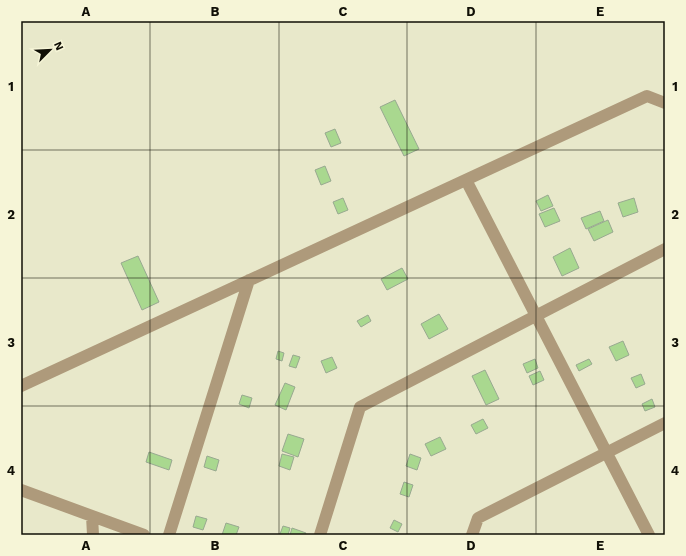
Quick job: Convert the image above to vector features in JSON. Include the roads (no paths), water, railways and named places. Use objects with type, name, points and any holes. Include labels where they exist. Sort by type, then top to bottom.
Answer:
[{"type":"street","points":[[21,386],[647,96],[665,103]]},
{"type":"street","points":[[466,180],[649,535]]},
{"type":"street","points":[[320,535],[360,407],[663,252]]},
{"type":"street","points":[[169,535],[249,280]]},
{"type":"street","points":[[472,535],[478,518],[665,423]]},
{"type":"street","points":[[21,490],[144,535]]},
{"type":"street","points":[[92,516],[93,535]]}]
